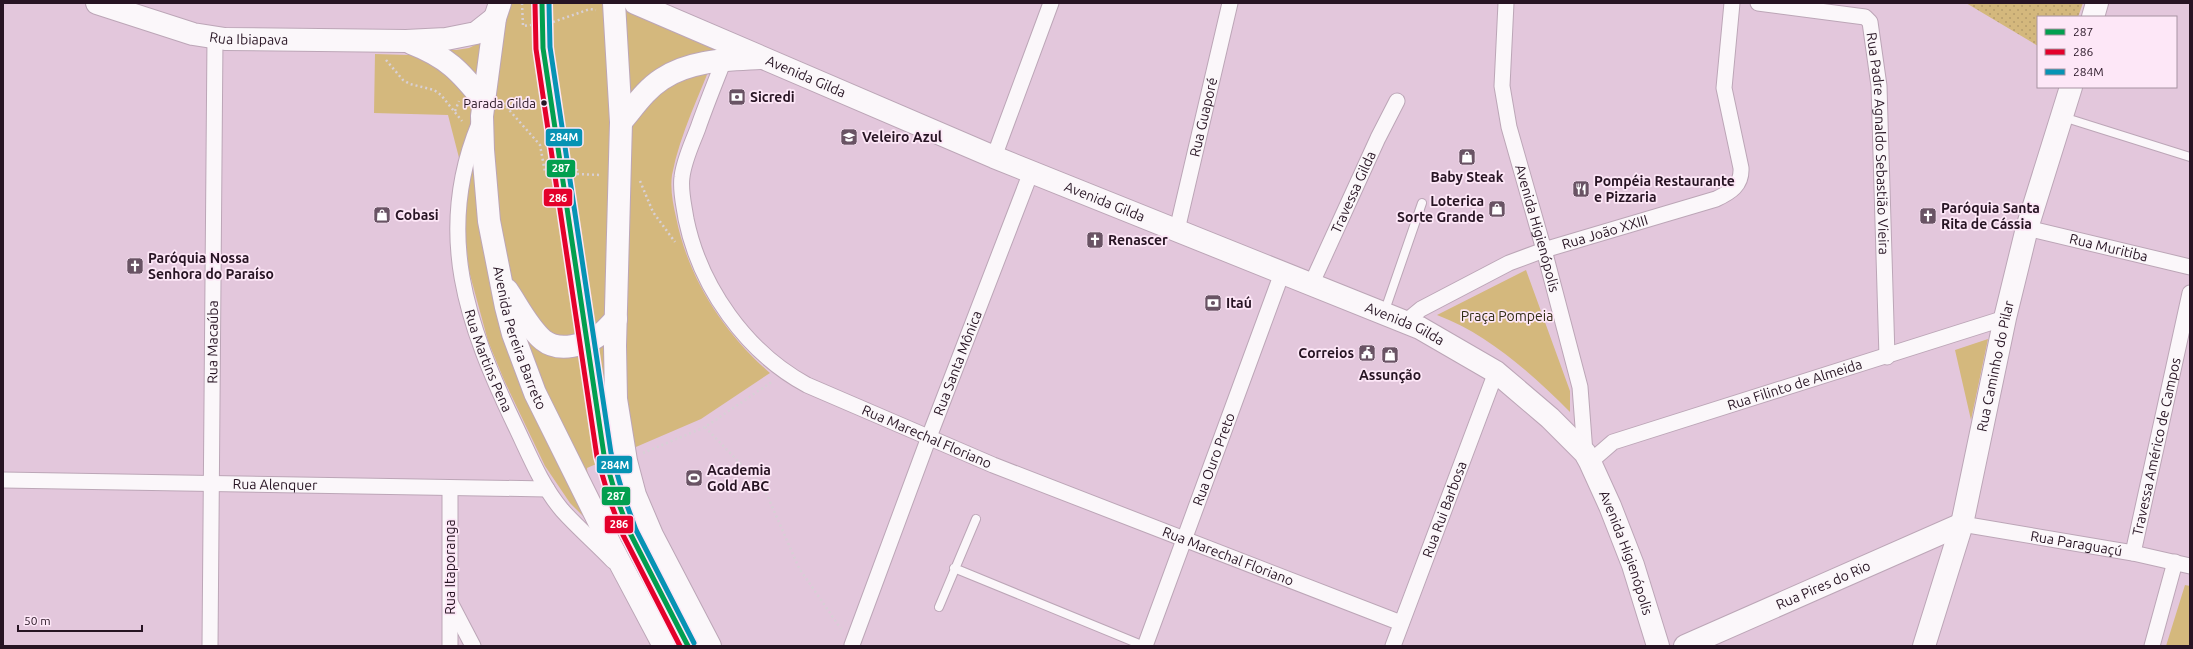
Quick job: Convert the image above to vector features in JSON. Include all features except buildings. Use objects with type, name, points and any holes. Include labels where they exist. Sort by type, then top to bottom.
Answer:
[{"type":"main road","name":"Rua Ibiapava","points":[[98,3],[192,34],[215,38],[406,41],[466,37],[476,33],[497,11]]},
{"type":"main road","points":[[497,11],[518,3]]},
{"type":"main road","name":"Avenida Gilda","points":[[635,3],[994,157],[1404,323],[1420,328],[1496,372],[1550,418],[1587,458]]},
{"type":"main road","points":[[2093,16],[2097,3]]},
{"type":"main road","points":[[614,8],[621,122],[616,318],[616,399],[626,460],[635,495],[652,535],[710,646]]},
{"type":"main road","name":"Avenida Pereira Barreto","points":[[497,11],[484,100],[488,214],[500,281],[513,334],[528,375],[570,467],[623,571],[664,646]]},
{"type":"main road","name":"Rua Ibiapava","points":[[406,41],[440,56],[453,66],[484,100]]},
{"type":"main road","points":[[621,122],[644,94],[661,80],[678,70],[698,64],[724,60],[765,58]]},
{"type":"main road","name":"Rua Caminho do Pilar","points":[[1924,646],[1962,524],[2005,318],[2027,228],[2071,88]]},
{"type":"main road","points":[[500,281],[535,330],[544,340],[554,346],[573,346],[585,343],[600,334],[616,318]]},
{"type":"main road","name":"Avenida Higienópolis","points":[[1587,458],[1610,506],[1633,565],[1658,646]]},
{"type":"main road","name":"Rua Pires do Rio","points":[[1685,646],[1962,524]]},
{"type":"street","points":[[994,157],[1051,3]]},
{"type":"street","name":"Rua Guaporé","points":[[1177,230],[1230,3]]},
{"type":"street","name":"Avenida Higienópolis","points":[[1506,3],[1502,86],[1509,128],[1544,250],[1580,387],[1587,458]]},
{"type":"street","name":"Rua João XXIII","points":[[1404,323],[1420,309],[1510,263],[1544,250],[1716,198],[1731,191],[1741,179],[1739,154],[1724,88],[1732,3]]},
{"type":"street","name":"Rua Padre Agnaldo Sebastião Vieira","points":[[1758,3],[1865,17],[1870,22],[1879,86],[1887,356]]},
{"type":"street","name":"Rua Macaúba","points":[[210,646],[215,38]]},
{"type":"street","name":"Rua Marechal Floriano","points":[[724,60],[687,157],[682,178],[682,199],[693,248],[712,287],[735,323],[758,350],[785,373],[807,385],[993,465],[1401,623]]},
{"type":"street","name":"Rua Martins Pena","points":[[484,100],[464,169],[458,209],[457,254],[461,277],[479,341],[495,384],[547,489],[562,509],[623,571]]},
{"type":"street","name":"Travessa Gilda","points":[[1311,285],[1378,138],[1397,101]]},
{"type":"street","name":"Rua Santa Mônica","points":[[852,645],[929,437],[1031,172]]},
{"type":"street","name":"Rua Muritiba","points":[[2027,228],[2190,267]]},
{"type":"street","name":"Rua Ouro Preto","points":[[1145,646],[1282,273]]},
{"type":"street","name":"Travessa Américo de Campos","points":[[2133,553],[2190,294]]},
{"type":"street","name":"Rua Filinto de Almeida","points":[[1587,458],[1613,442],[2005,318]]},
{"type":"street","name":"Rua Rui Barbosa","points":[[1393,646],[1496,372]]},
{"type":"street","name":"Rua Alenquer","points":[[3,480],[450,489],[547,489]]},
{"type":"street","name":"Rua Itaporanga","points":[[450,489],[450,646]]},
{"type":"street","name":"Rua Paraguaçú","points":[[1962,524],[2133,553],[2190,566]]},
{"type":"street","points":[[2152,646],[2175,562]]},
{"type":"street","points":[[450,603],[473,646]]},
{"type":"lane","points":[[542,3],[543,48],[585,343],[604,456],[610,546]]},
{"type":"lane","points":[[2062,117],[2190,157]]},
{"type":"lane","points":[[1383,314],[1422,203]]},
{"type":"lane","points":[[604,456],[616,499],[630,533],[688,646]]},
{"type":"lane","points":[[940,607],[954,568],[976,519]]},
{"type":"lane","points":[[954,568],[1145,646]]},
{"type":"path","points":[[522,3],[523,26],[559,21],[590,9],[614,8]]},
{"type":"path","points":[[380,40],[380,54],[397,74],[410,84],[434,90],[441,95],[474,136]]},
{"type":"path","points":[[484,100],[540,145],[545,172],[577,168],[577,174],[638,178],[653,212],[670,236],[684,251],[693,248]]},
{"type":"path","points":[[626,460],[706,427],[785,373]]},
{"type":"path","points":[[706,427],[764,488],[799,568],[852,645]]},
{"type":"green space","points":[[508,3],[612,3],[729,52],[716,52],[691,113],[680,144],[672,175],[672,196],[682,240],[689,261],[710,302],[737,340],[770,373],[701,419],[587,468],[592,525],[570,503],[545,466],[504,380],[488,341],[469,271],[466,242],[466,185],[448,115],[374,113],[375,54],[407,55],[430,48],[456,50],[469,48],[485,40]]},
{"type":"green space","points":[[1966,3],[2083,3],[2078,16],[2037,16],[2037,45]]},
{"type":"green space","name":"Praça Pompeia","points":[[1526,270],[1570,391],[1570,412],[1540,383],[1508,356],[1474,333],[1437,315]]},
{"type":"green space","points":[[1988,339],[1971,420],[1955,350]]},
{"type":"green space","points":[[2185,585],[2190,586],[2190,646],[2166,646]]},
{"type":"transit line","name":"286","points":[[535,3],[536,49],[597,457],[610,501],[623,535],[680,646]]},
{"type":"transit line","name":"287","points":[[542,3],[543,48],[604,455],[617,499],[630,533],[688,646]]},
{"type":"transit line","name":"284M","points":[[549,3],[550,47],[611,453],[624,497],[636,530],[694,643]]},
{"type":"place","name":"Sicredi","points":[[737,97]]},
{"type":"place","name":"Parada Gilda","points":[[544,103]]},
{"type":"place","name":"Veleiro Azul","points":[[849,137]]},
{"type":"place","name":"Baby Steak","points":[[1467,157]]},
{"type":"place","name":"Pompéia Restaurante e Pizzaria","points":[[1581,189]]},
{"type":"place","name":"Loterica Sorte Grande","points":[[1497,209]]},
{"type":"place","name":"Cobasi","points":[[382,215]]},
{"type":"place","name":"Paróquia Santa Rita de Cássia","points":[[1928,216]]},
{"type":"place","name":"Renascer","points":[[1095,240]]},
{"type":"place","name":"Paróquia Nossa Senhora do Paraíso","points":[[135,266]]},
{"type":"place","name":"Itaú","points":[[1213,303]]},
{"type":"place","name":"Correios","points":[[1367,353]]},
{"type":"place","name":"Assunção","points":[[1390,355]]},
{"type":"place","name":"Academia Gold ABC","points":[[694,478]]}]
